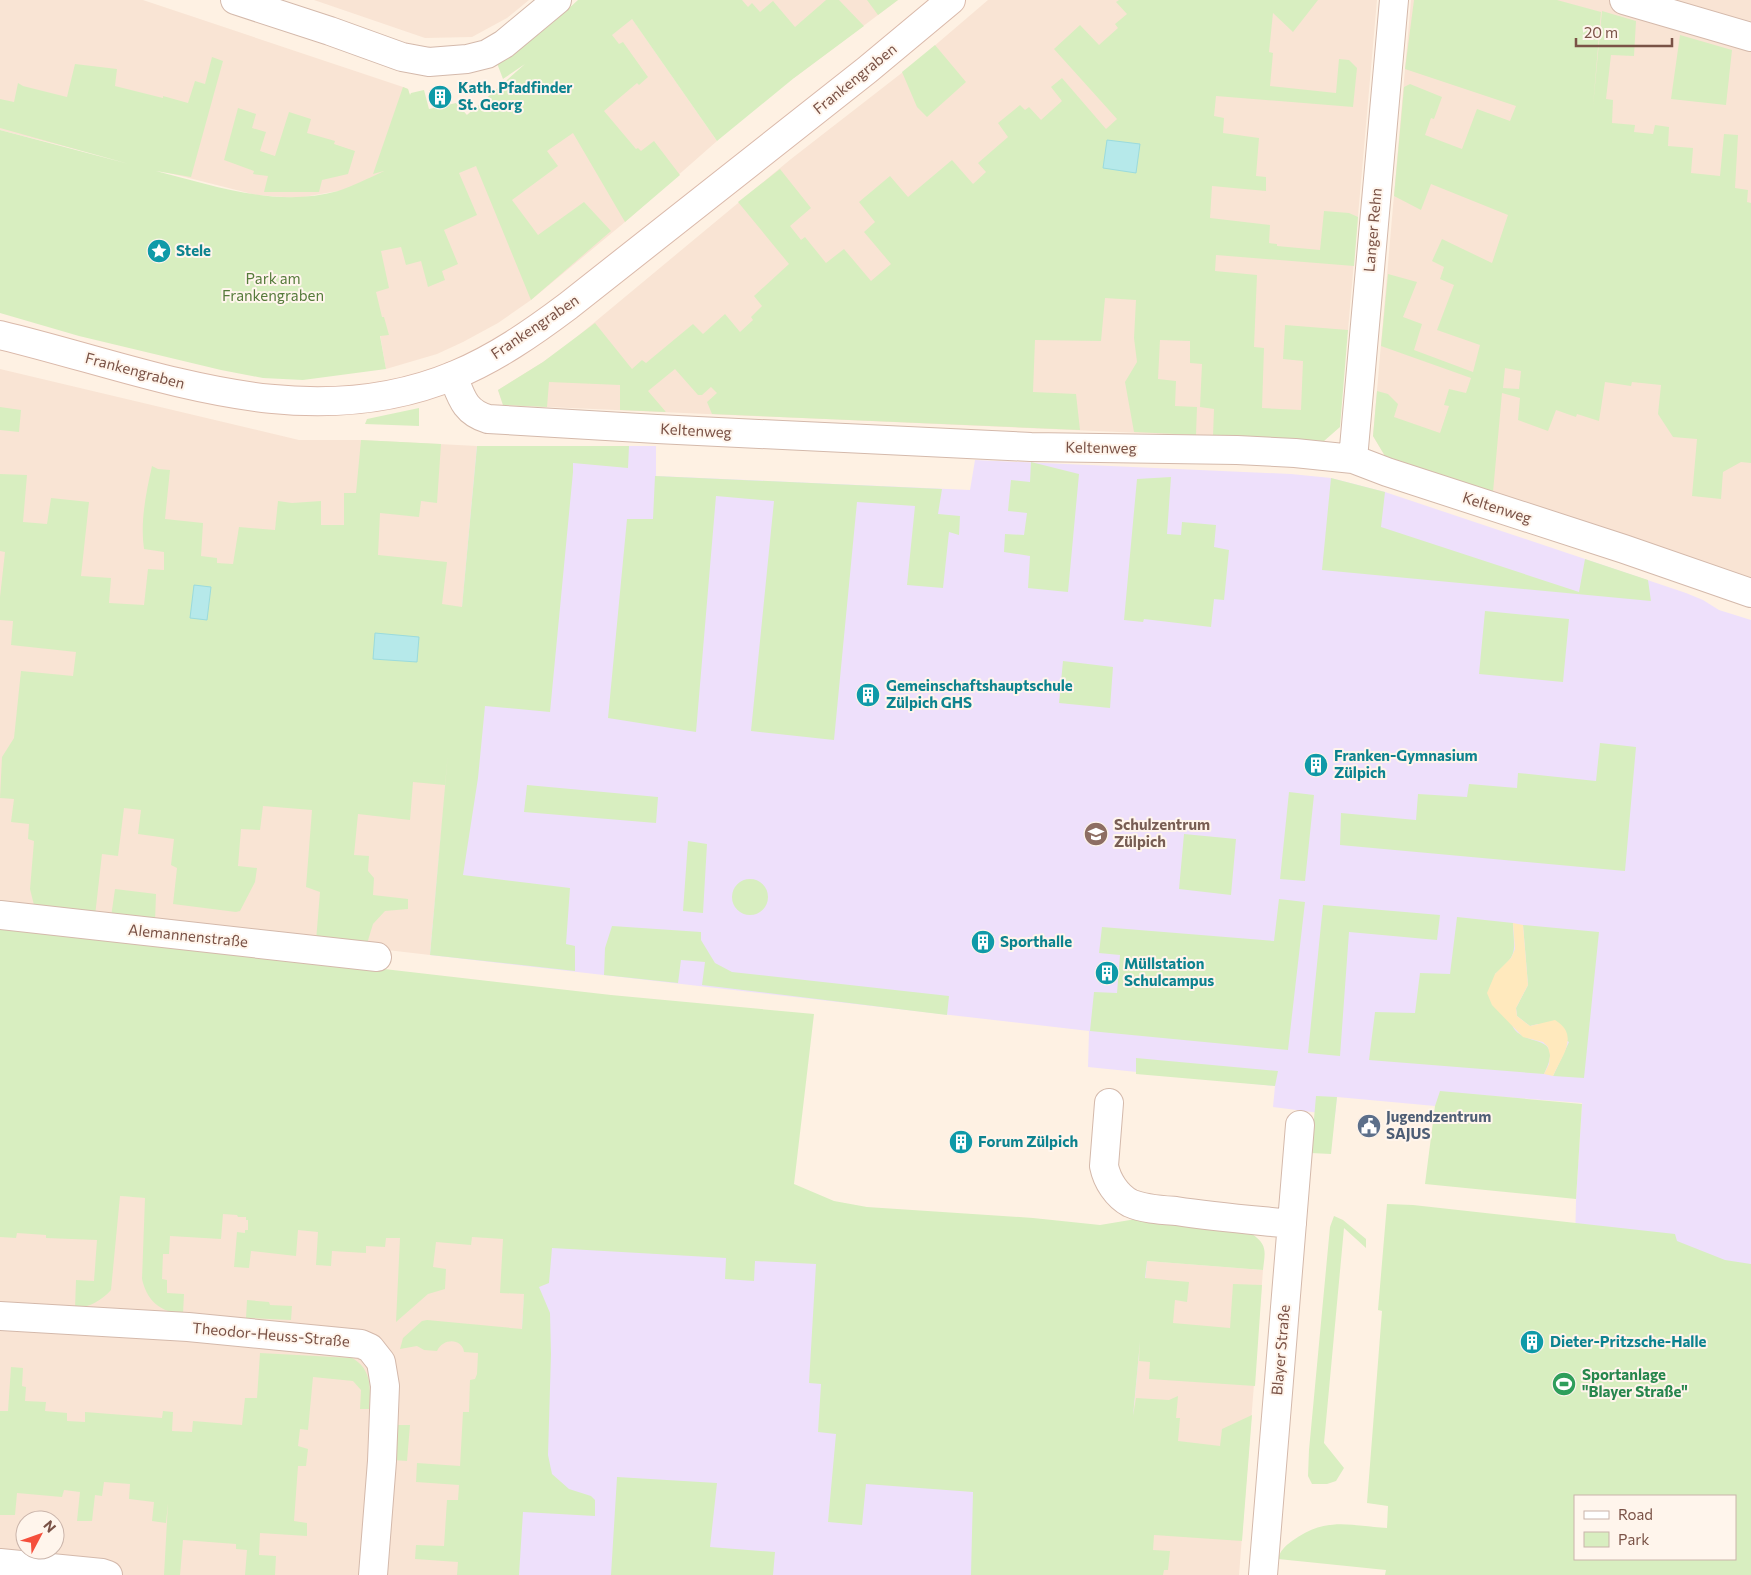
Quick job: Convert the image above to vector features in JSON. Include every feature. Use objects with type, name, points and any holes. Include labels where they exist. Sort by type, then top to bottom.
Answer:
[{"type":"street","points":[[235,0],[402,57],[429,62],[487,54],[504,44],[557,0]]},
{"type":"street","name":"Frankengraben","points":[[0,335],[206,390],[281,401],[366,399],[453,376],[519,342],[568,306],[867,70],[951,0]]},
{"type":"street","name":"Langer Rehn","points":[[1352,459],[1394,0]]},
{"type":"street","points":[[1624,0],[1751,37]]},
{"type":"street","name":"Keltenweg","points":[[453,376],[465,405],[474,414],[488,419],[1022,447],[1237,450],[1295,453],[1352,459],[1643,555],[1751,593]]},
{"type":"street","name":"Alemannenstraße","points":[[0,915],[377,957]]},
{"type":"street","points":[[1109,1103],[1104,1166],[1110,1183],[1124,1199],[1132,1204],[1166,1210],[1292,1224]]},
{"type":"street","name":"Blayer Straße","points":[[1263,1575],[1300,1125]]},
{"type":"street","name":"Theodor-Heuss-Straße","points":[[0,1316],[188,1327],[361,1344],[370,1348],[381,1362],[385,1386],[382,1461],[373,1575]]},
{"type":"street","points":[[0,1563],[108,1575]]},
{"type":"shaded area","points":[[0,0],[143,0],[403,87],[408,89],[424,150],[490,96],[596,0],[619,0],[717,141],[625,222],[531,300],[498,323],[437,354],[386,369],[380,335],[338,191],[298,198],[256,195],[0,130]]},
{"type":"shaded area","points":[[314,0],[529,0],[507,18],[472,37],[425,38]]},
{"type":"shaded area","points":[[730,0],[898,0],[794,78]]},
{"type":"shaded area","points":[[988,0],[1377,0],[1348,330],[1324,441],[503,405],[498,390],[572,341],[791,159],[912,65]]},
{"type":"shaded area","points":[[1411,0],[1751,0],[1751,581],[1385,456],[1373,436]]},
{"type":"shaded area","points":[[0,369],[299,440],[361,440],[477,446],[430,955],[0,905]]},
{"type":"shaded area","name":"Schulzentrum Zülpich","points":[[477,446],[656,446],[656,476],[970,490],[975,460],[1291,474],[1331,478],[1385,492],[1686,593],[1703,600],[1719,610],[1751,620],[1751,1322],[1575,1248],[1582,1103],[1441,1092],[1435,1106],[1337,1097],[1335,1115],[1273,1107],[1275,1086],[1088,1067],[1089,1031],[430,955]]},
{"type":"shaded area","points":[[0,1186],[120,1196],[529,1221],[506,1575],[0,1575]]},
{"type":"shaded area","points":[[529,1221],[1147,1261],[1119,1575],[506,1575]]},
{"type":"shaded area","points":[[1147,1261],[1263,1270],[1239,1575],[1119,1575]]},
{"type":"green space","name":"Park am Frankengraben","points":[[578,0],[742,0],[748,7],[752,3],[760,12],[773,1],[795,27],[826,0],[839,0],[864,26],[794,78],[717,141],[632,19],[612,35],[619,44],[623,42],[648,77],[639,85],[637,83],[604,111],[636,149],[638,148],[641,151],[654,141],[680,175],[625,222],[573,133],[547,151],[558,166],[512,200],[538,235],[584,202],[611,231],[531,300],[476,166],[459,173],[477,215],[444,230],[458,264],[442,271],[445,280],[428,287],[421,261],[406,265],[401,247],[381,251],[389,288],[376,292],[389,335],[380,336],[386,369],[303,380],[263,378],[221,370],[79,336],[0,313],[0,130],[129,164],[0,128],[0,99],[14,102],[18,83],[23,86],[67,97],[75,64],[117,69],[115,86],[188,103],[195,81],[205,84],[212,57],[223,61],[191,177],[156,171],[246,193],[292,197],[315,196],[344,189],[384,171],[373,174],[403,87],[408,89],[410,95],[411,93],[424,90],[429,109],[456,103],[467,115],[525,64],[503,79],[495,58],[520,47],[549,26]]},
{"type":"green space","points":[[867,0],[898,0],[878,15]]},
{"type":"green space","points":[[1119,0],[1318,0],[1293,32],[1273,13],[1269,52],[1273,53],[1270,86],[1336,93],[1339,59],[1349,60],[1357,68],[1353,107],[1216,96],[1214,116],[1224,118],[1223,133],[1259,138],[1256,176],[1266,177],[1266,191],[1212,186],[1210,218],[1270,225],[1269,243],[1277,244],[1277,246],[1320,250],[1324,211],[1349,213],[1358,217],[1354,266],[1216,255],[1215,271],[1257,275],[1254,347],[1264,348],[1262,408],[1301,410],[1303,361],[1283,359],[1285,325],[1348,330],[1340,427],[1324,441],[1213,436],[1214,409],[1200,407],[1202,364],[1190,363],[1190,341],[1160,340],[1158,379],[1176,381],[1175,406],[1197,407],[1196,435],[1134,432],[1125,382],[1137,362],[1134,338],[1136,300],[1105,298],[1101,341],[1035,340],[1033,392],[1076,394],[1080,430],[712,414],[707,402],[717,393],[711,387],[702,395],[698,395],[675,369],[648,391],[666,412],[620,410],[620,385],[549,382],[547,407],[503,405],[498,390],[543,362],[595,323],[632,369],[642,360],[646,363],[693,324],[703,334],[725,314],[740,332],[753,320],[751,317],[762,306],[754,296],[789,264],[738,202],[780,169],[811,208],[790,226],[801,240],[805,237],[826,263],[844,249],[871,281],[891,264],[864,232],[875,222],[859,202],[890,176],[908,197],[952,160],[973,184],[986,172],[978,163],[1008,137],[998,123],[1020,105],[1025,110],[1029,107],[1041,120],[1062,101],[1051,87],[1062,78],[1106,129],[1117,119],[1054,49],[1080,25],[1099,45],[1118,28],[1115,24],[1127,14],[1116,2]]},
{"type":"green space","points":[[1414,0],[1557,0],[1601,12],[1593,106],[1602,11],[1636,21],[1634,56],[1611,55],[1606,99],[1613,100],[1612,123],[1635,125],[1634,132],[1653,134],[1655,125],[1669,127],[1668,146],[1693,148],[1691,173],[1720,176],[1724,134],[1738,135],[1735,188],[1748,190],[1747,202],[1751,203],[1751,463],[1741,462],[1723,472],[1721,499],[1692,496],[1697,439],[1673,437],[1658,414],[1661,385],[1632,382],[1631,386],[1605,382],[1599,421],[1577,414],[1576,417],[1556,410],[1548,431],[1518,420],[1520,398],[1502,393],[1493,492],[1385,456],[1373,436],[1377,391],[1388,394],[1398,404],[1394,417],[1440,433],[1449,406],[1444,405],[1449,389],[1466,393],[1471,378],[1381,346],[1388,274],[1417,282],[1403,317],[1422,324],[1414,350],[1473,372],[1480,345],[1437,330],[1454,285],[1440,279],[1444,267],[1432,261],[1442,239],[1492,263],[1508,215],[1431,184],[1421,210],[1394,196],[1404,87],[1410,84],[1442,97],[1434,119],[1431,118],[1425,135],[1462,149],[1477,109],[1510,121],[1516,106],[1405,69]],"holes":[[[1505,368],[1521,371],[1519,389],[1503,388]]]},
{"type":"green space","points":[[1680,35],[1732,50],[1726,105],[1671,99]]},
{"type":"green space","points":[[935,45],[966,82],[927,117],[917,107],[902,72]]},
{"type":"green space","points":[[238,108],[256,114],[252,128],[266,132],[260,151],[275,156],[289,112],[311,119],[307,133],[335,141],[334,144],[355,151],[348,174],[322,180],[319,192],[264,192],[268,176],[253,174],[254,171],[224,160]]},
{"type":"green space","points":[[0,407],[21,410],[19,432],[0,430]]},
{"type":"green space","points":[[419,408],[419,426],[365,424],[367,419]]},
{"type":"green space","points":[[361,440],[441,444],[437,503],[421,501],[419,517],[380,513],[378,555],[447,562],[442,604],[462,607],[477,446],[629,446],[628,468],[573,463],[550,712],[485,706],[478,778],[463,875],[570,888],[566,944],[575,946],[575,971],[430,955],[448,753],[445,785],[413,782],[410,820],[358,814],[354,855],[369,856],[368,871],[374,878],[373,895],[408,899],[408,909],[385,911],[373,924],[366,947],[316,941],[320,892],[306,887],[312,810],[263,806],[260,830],[241,829],[238,866],[257,868],[255,882],[240,911],[173,904],[177,868],[171,865],[174,839],[138,834],[141,810],[124,808],[118,856],[102,854],[95,916],[35,909],[30,889],[34,841],[28,839],[29,824],[11,822],[14,799],[0,798],[2,757],[14,738],[21,671],[73,676],[76,652],[11,645],[13,621],[0,620],[0,597],[5,552],[0,551],[0,474],[27,475],[23,522],[47,524],[51,498],[89,502],[81,576],[111,578],[109,603],[144,605],[148,569],[164,570],[164,552],[144,549],[143,518],[152,466],[158,469],[170,470],[165,519],[203,523],[201,556],[217,558],[217,563],[233,564],[239,527],[275,530],[278,501],[292,503],[321,501],[321,525],[344,525],[344,493],[356,493]]},
{"type":"green space","points":[[1031,462],[1079,474],[1068,592],[1028,588],[1030,556],[1004,552],[1005,534],[1024,535],[1027,513],[1008,511],[1011,480],[1030,482]]},
{"type":"green space","points":[[655,476],[942,489],[938,514],[960,516],[959,535],[949,532],[943,588],[907,585],[915,506],[857,502],[834,740],[751,731],[774,501],[716,496],[696,732],[608,718],[627,519],[653,519]]},
{"type":"green space","points":[[1171,477],[1167,534],[1181,535],[1182,522],[1216,525],[1214,547],[1229,550],[1224,600],[1214,599],[1211,627],[1144,619],[1143,622],[1124,620],[1137,479]]},
{"type":"green space","points":[[1331,478],[1385,492],[1381,527],[1579,592],[1585,559],[1648,580],[1651,601],[1322,570]]},
{"type":"green space","points":[[1485,611],[1569,619],[1563,682],[1479,674]]},
{"type":"green space","points":[[1063,661],[1113,667],[1110,708],[1059,703]]},
{"type":"green space","points":[[1600,743],[1636,747],[1625,871],[1340,845],[1341,813],[1416,820],[1418,794],[1467,797],[1469,784],[1517,788],[1518,773],[1596,781]]},
{"type":"green space","points":[[527,785],[658,797],[656,823],[524,812]]},
{"type":"green space","points":[[1289,792],[1314,795],[1305,881],[1280,879]]},
{"type":"green space","points":[[1184,834],[1236,839],[1231,895],[1179,889]]},
{"type":"green space","points":[[688,841],[707,844],[703,913],[683,911]]},
{"type":"green space","points":[[750,879],[757,880],[763,884],[767,890],[767,904],[763,910],[757,914],[750,915],[743,914],[737,910],[733,904],[732,897],[733,890],[737,884],[743,880]]},
{"type":"green space","points":[[115,889],[156,894],[155,922],[111,917]]},
{"type":"green space","points":[[1279,899],[1305,902],[1288,1050],[1090,1031],[1094,992],[1117,993],[1120,955],[1099,953],[1102,927],[1274,941]]},
{"type":"green space","points":[[1323,905],[1440,915],[1437,940],[1349,932],[1340,1056],[1308,1053]]},
{"type":"green space","points":[[1457,917],[1513,923],[1514,947],[1512,957],[1495,974],[1515,1030],[1521,1035],[1543,1043],[1548,1047],[1550,1053],[1549,1061],[1544,1074],[1369,1060],[1375,1012],[1415,1013],[1420,973],[1450,974]]},
{"type":"green space","points":[[0,925],[611,995],[814,1014],[794,1184],[834,1201],[867,1207],[1033,1218],[1100,1225],[1136,1219],[1252,1234],[1261,1242],[1265,1254],[1263,1270],[1147,1261],[1145,1278],[1189,1282],[1187,1302],[1175,1300],[1173,1323],[1230,1328],[1233,1284],[1262,1285],[1255,1386],[1149,1379],[1150,1362],[1139,1361],[1140,1342],[1133,1416],[1136,1398],[1169,1400],[1178,1396],[1176,1418],[1180,1418],[1178,1441],[1220,1446],[1222,1429],[1252,1415],[1242,1541],[1154,1535],[1153,1550],[1170,1551],[1168,1570],[1164,1570],[1163,1575],[971,1575],[973,1492],[866,1484],[862,1525],[828,1522],[836,1434],[818,1432],[821,1384],[809,1383],[816,1264],[755,1261],[754,1281],[725,1279],[726,1258],[552,1248],[549,1283],[539,1287],[550,1313],[551,1354],[548,1455],[552,1474],[569,1489],[591,1496],[595,1500],[595,1516],[523,1512],[519,1575],[457,1575],[458,1562],[415,1559],[416,1545],[444,1546],[447,1500],[458,1500],[459,1485],[416,1482],[417,1463],[460,1466],[463,1412],[469,1412],[470,1380],[475,1379],[477,1374],[478,1353],[464,1352],[460,1344],[452,1341],[443,1344],[437,1351],[424,1350],[417,1346],[400,1349],[403,1338],[422,1321],[427,1320],[522,1329],[524,1294],[500,1293],[503,1239],[472,1237],[471,1245],[436,1242],[433,1267],[446,1269],[445,1289],[428,1294],[396,1322],[400,1238],[386,1238],[385,1247],[366,1246],[366,1253],[332,1251],[331,1266],[316,1265],[318,1232],[298,1230],[296,1256],[251,1251],[249,1268],[234,1267],[237,1232],[245,1233],[245,1230],[248,1230],[248,1220],[246,1220],[246,1217],[223,1214],[221,1239],[170,1236],[169,1254],[163,1254],[162,1279],[167,1280],[167,1293],[184,1294],[183,1314],[161,1308],[147,1293],[142,1279],[145,1198],[120,1196],[111,1290],[95,1303],[75,1308],[76,1280],[94,1281],[97,1240],[46,1238],[46,1235],[17,1233],[16,1238],[0,1237]]},
{"type":"green space","points":[[1523,925],[1599,932],[1584,1078],[1553,1076],[1569,1042],[1538,1024],[1530,1026],[1517,1016],[1516,1008],[1528,985]]},
{"type":"green space","points":[[612,926],[701,932],[701,940],[715,963],[732,972],[949,996],[947,1015],[702,985],[705,962],[681,960],[678,983],[604,975],[605,948]]},
{"type":"green space","points":[[1136,1058],[1278,1071],[1275,1086],[1136,1074]]},
{"type":"green space","points":[[1440,1091],[1582,1104],[1576,1199],[1425,1184],[1435,1106]]},
{"type":"green space","points":[[1316,1096],[1337,1097],[1331,1154],[1311,1153]]},
{"type":"green space","name":"Sportanlage \"Blayer Straße\"","points":[[1387,1204],[1413,1205],[1675,1234],[1677,1241],[1725,1260],[1751,1264],[1751,1575],[1385,1575],[1386,1570],[1278,1559],[1281,1551],[1289,1543],[1316,1528],[1338,1524],[1387,1528],[1388,1506],[1367,1503],[1382,1311],[1378,1310]]},
{"type":"green space","points":[[1334,1216],[1343,1220],[1366,1239],[1366,1248],[1344,1228],[1324,1443],[1344,1468],[1336,1481],[1327,1484],[1312,1484],[1308,1476],[1309,1450],[1330,1227]]},
{"type":"green space","points":[[247,1300],[269,1302],[270,1305],[292,1306],[291,1320],[246,1318]]},
{"type":"green space","points":[[260,1353],[352,1358],[359,1363],[367,1374],[370,1387],[369,1409],[360,1409],[361,1390],[353,1381],[313,1377],[308,1430],[300,1429],[298,1446],[308,1449],[306,1466],[298,1466],[294,1521],[307,1523],[307,1536],[260,1533],[259,1555],[276,1556],[275,1575],[245,1575],[247,1550],[236,1549],[236,1544],[183,1540],[180,1575],[164,1575],[168,1503],[166,1523],[152,1521],[154,1502],[129,1499],[130,1484],[104,1482],[102,1496],[95,1495],[92,1521],[77,1521],[80,1492],[64,1490],[62,1497],[17,1493],[15,1515],[0,1515],[0,1411],[8,1411],[11,1367],[23,1368],[22,1386],[26,1387],[25,1401],[46,1402],[45,1411],[67,1413],[67,1421],[85,1422],[85,1412],[162,1418],[163,1411],[173,1412],[172,1431],[192,1432],[193,1421],[242,1425],[245,1398],[257,1398]]},
{"type":"green space","points":[[395,1425],[410,1425],[407,1461],[393,1460]]},
{"type":"green space","points":[[617,1477],[717,1483],[710,1547],[775,1552],[773,1575],[611,1575]]},
{"type":"sand","points":[[1513,923],[1523,925],[1528,985],[1516,1008],[1517,1016],[1530,1026],[1555,1020],[1562,1026],[1568,1039],[1567,1046],[1553,1076],[1544,1074],[1549,1064],[1550,1055],[1548,1047],[1543,1042],[1523,1037],[1492,1005],[1487,993],[1495,974],[1511,958],[1515,949]]},
{"type":"water","points":[[1107,140],[1140,144],[1136,173],[1103,168]]},
{"type":"water","points":[[194,585],[211,587],[207,620],[190,618]]},
{"type":"water","points":[[375,633],[419,637],[417,662],[373,659]]},
{"type":"place","name":"Kath. Pfadfinder St. Georg","points":[[440,97]]},
{"type":"place","name":"Stele","points":[[159,251]]},
{"type":"place","name":"Gemeinschaftshauptschule Zülpich GHS","points":[[868,695]]},
{"type":"place","name":"Franken-Gymnasium Zülpich","points":[[1316,765]]},
{"type":"place","name":"Schulzentrum Zülpich","points":[[1096,834]]},
{"type":"place","name":"Sporthalle","points":[[983,942]]},
{"type":"place","name":"Müllstation Schulcampus","points":[[1107,973]]},
{"type":"place","name":"Jugendzentrum SAJUS","points":[[1369,1126]]},
{"type":"place","name":"Forum Zülpich","points":[[961,1142]]},
{"type":"place","name":"Dieter-Pritzsche-Halle","points":[[1532,1342]]},
{"type":"place","name":"Sportanlage \"Blayer Straße\"","points":[[1564,1384]]}]
